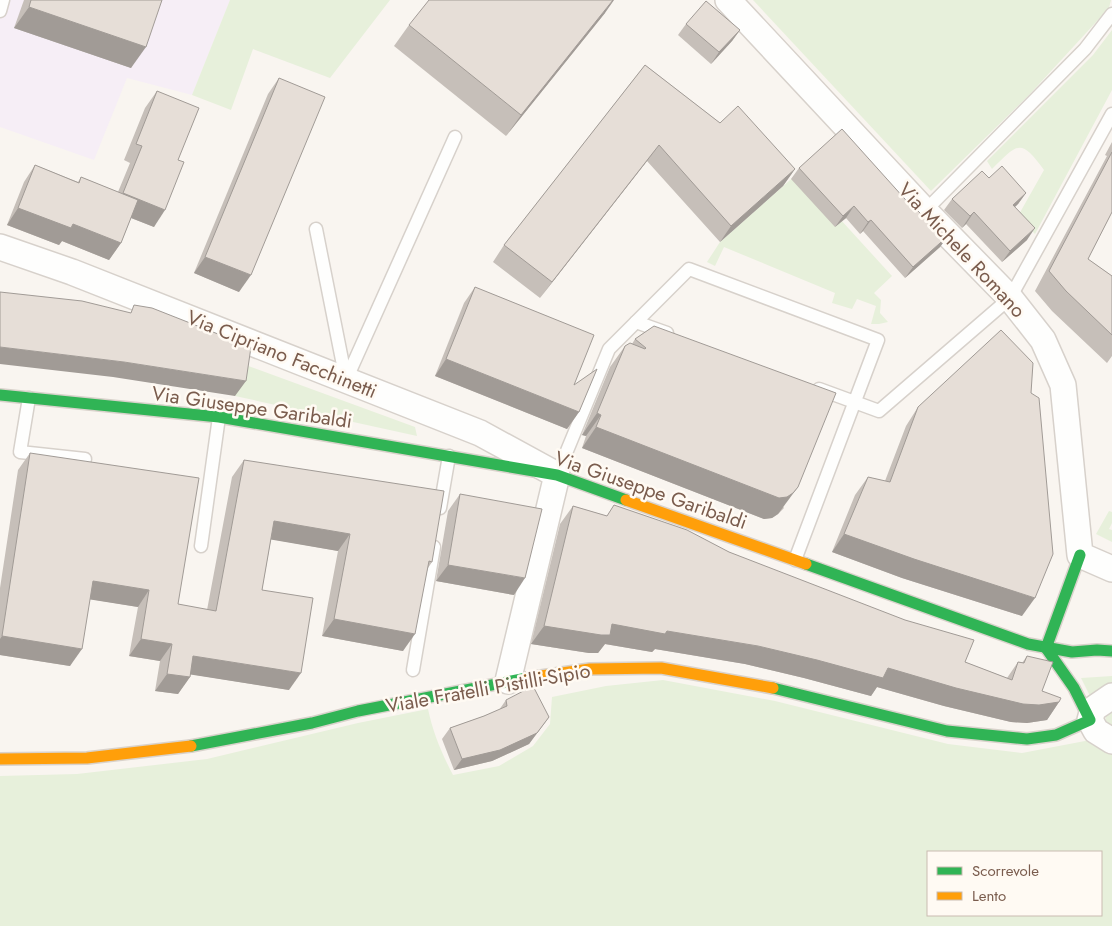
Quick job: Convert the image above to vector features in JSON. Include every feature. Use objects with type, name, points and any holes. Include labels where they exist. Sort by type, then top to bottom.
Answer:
[{"type":"street","name":"Via Michele Romano","points":[[728,0],[925,211],[1010,298],[1043,340],[1063,385],[1080,555],[1046,648]]},
{"type":"street","name":"Via Cipriano Facchinetti","points":[[0,247],[72,272],[480,433],[557,475]]},
{"type":"street","name":"Via Giuseppe Garibaldi","points":[[0,395],[219,417],[557,475],[1028,644],[1072,652],[1112,651]]},
{"type":"street","points":[[508,681],[557,475]]},
{"type":"street","points":[[1080,555],[1112,569]]},
{"type":"street","name":"Via Giuseppe Garibaldi","points":[[1097,650],[1112,646]]},
{"type":"street","points":[[1046,648],[1074,688],[1096,731],[1112,741]]},
{"type":"street","name":"Viale Fratelli Pistilli-Sipio","points":[[0,759],[87,758],[181,748],[508,681],[590,670],[661,668],[765,686],[947,731],[1027,739],[1056,734],[1090,720]]},
{"type":"street","points":[[1090,720],[1093,709],[1112,696]]},
{"type":"lane","points":[[0,11],[3,0]]},
{"type":"lane","points":[[925,211],[1085,49],[1112,14]]},
{"type":"lane","points":[[809,385],[879,411],[1010,298],[1112,114]]},
{"type":"lane","points":[[346,380],[455,137]]},
{"type":"lane","points":[[316,229],[346,380]]},
{"type":"lane","points":[[557,475],[609,349],[689,269],[878,340],[795,560]]},
{"type":"lane","points":[[636,322],[682,338]]},
{"type":"lane","points":[[29,398],[20,452],[85,459]]},
{"type":"lane","points":[[201,546],[219,417]]},
{"type":"lane","points":[[413,670],[449,456]]},
{"type":"shaded area","points":[[0,0],[230,0],[192,95],[127,78],[94,160],[0,127]]},
{"type":"green space","points":[[230,0],[390,0],[330,78],[253,49],[231,110],[192,95]]},
{"type":"green space","points":[[753,0],[1111,0],[1109,8],[1029,95],[931,191]]},
{"type":"green space","points":[[1112,30],[1112,90],[1035,234],[1018,216],[1044,170],[1029,152],[1019,148],[1008,154],[992,169],[987,161],[1093,55]]},
{"type":"green space","points":[[798,173],[892,276],[874,293],[881,300],[880,313],[888,322],[871,324],[876,306],[857,299],[852,309],[832,303],[835,293],[724,247],[715,266],[707,262],[720,242]]},
{"type":"green space","points":[[240,363],[415,427],[417,436],[235,396]]},
{"type":"green space","points":[[1109,511],[1112,512],[1112,523],[1109,529],[1112,530],[1112,542],[1096,534]]},
{"type":"green space","points":[[1112,676],[1112,685],[1092,700],[1081,678]]},
{"type":"green space","points":[[663,680],[775,701],[948,744],[1022,753],[1085,741],[1107,731],[1105,712],[1112,708],[1112,926],[0,926],[0,776],[77,774],[207,759],[358,723],[428,709],[438,743],[453,775],[499,766],[533,746],[550,724],[552,697],[606,686]]},
{"type":"building","points":[[31,0],[162,0],[146,47],[29,7]]},
{"type":"building","points":[[429,0],[613,0],[521,115],[409,25]]},
{"type":"building","points":[[706,1],[740,30],[719,52],[686,24]]},
{"type":"building","points":[[645,65],[720,123],[738,106],[795,169],[731,226],[659,145],[552,282],[504,245]]},
{"type":"building","points":[[279,78],[325,97],[251,275],[205,257]]},
{"type":"building","points":[[157,91],[199,108],[178,160],[184,162],[165,210],[123,193],[142,146],[136,144]]},
{"type":"building","points":[[842,129],[913,208],[928,221],[931,218],[948,236],[913,267],[871,220],[868,222],[854,206],[843,216],[799,168]]},
{"type":"building","points":[[1112,152],[1112,212],[1088,259],[1112,276],[1112,335],[1066,291],[1049,271]]},
{"type":"building","points":[[35,165],[79,183],[81,177],[138,200],[121,243],[73,224],[71,228],[18,208]]},
{"type":"building","points":[[1002,166],[1026,193],[1013,205],[1035,228],[1010,251],[974,212],[970,216],[952,199],[982,171],[989,178]]},
{"type":"building","points":[[475,287],[594,335],[574,385],[597,369],[579,412],[446,359]]},
{"type":"building","points":[[0,292],[82,301],[131,313],[134,305],[152,308],[251,347],[246,381],[124,362],[0,347]]},
{"type":"building","points":[[654,326],[836,393],[798,487],[793,493],[787,497],[779,498],[596,427],[601,415],[597,413],[625,346],[630,343],[645,349],[635,339]]},
{"type":"building","points":[[1001,330],[1033,363],[1031,393],[1039,398],[1053,554],[1035,598],[844,534],[868,477],[890,482],[918,407]]},
{"type":"building","points":[[30,453],[199,478],[178,604],[216,611],[244,460],[444,491],[432,562],[429,561],[415,634],[334,619],[350,534],[274,521],[262,590],[313,598],[301,673],[193,656],[190,677],[167,674],[172,644],[141,639],[149,590],[93,581],[82,649],[2,636]]},
{"type":"building","points":[[460,494],[542,509],[525,578],[448,565]]},
{"type":"building","points":[[614,505],[687,530],[729,552],[905,620],[974,640],[965,662],[1012,680],[1018,662],[1024,663],[1027,656],[1053,662],[1042,691],[1061,698],[1059,702],[1039,705],[1023,704],[956,688],[888,668],[883,678],[758,646],[667,631],[665,634],[612,624],[610,635],[601,635],[544,626],[573,506],[607,516]]},
{"type":"building","points":[[533,686],[549,717],[537,733],[500,750],[462,759],[450,728],[507,706],[506,700]]},
{"type":"traffic: fast","points":[[0,395],[219,417],[557,475],[626,500]]},
{"type":"traffic: fast","points":[[1046,648],[1080,555]]},
{"type":"traffic: fast","points":[[806,564],[1028,644],[1072,652],[1112,651]]},
{"type":"traffic: fast","points":[[773,688],[947,731],[1027,739],[1056,735],[1090,720],[1074,688],[1046,648]]},
{"type":"traffic: fast","points":[[191,746],[527,678]]},
{"type":"traffic: slow","points":[[626,500],[806,564]]},
{"type":"traffic: slow","points":[[527,678],[590,669],[661,668],[773,688]]},
{"type":"traffic: slow","points":[[0,759],[87,758],[191,746]]}]
